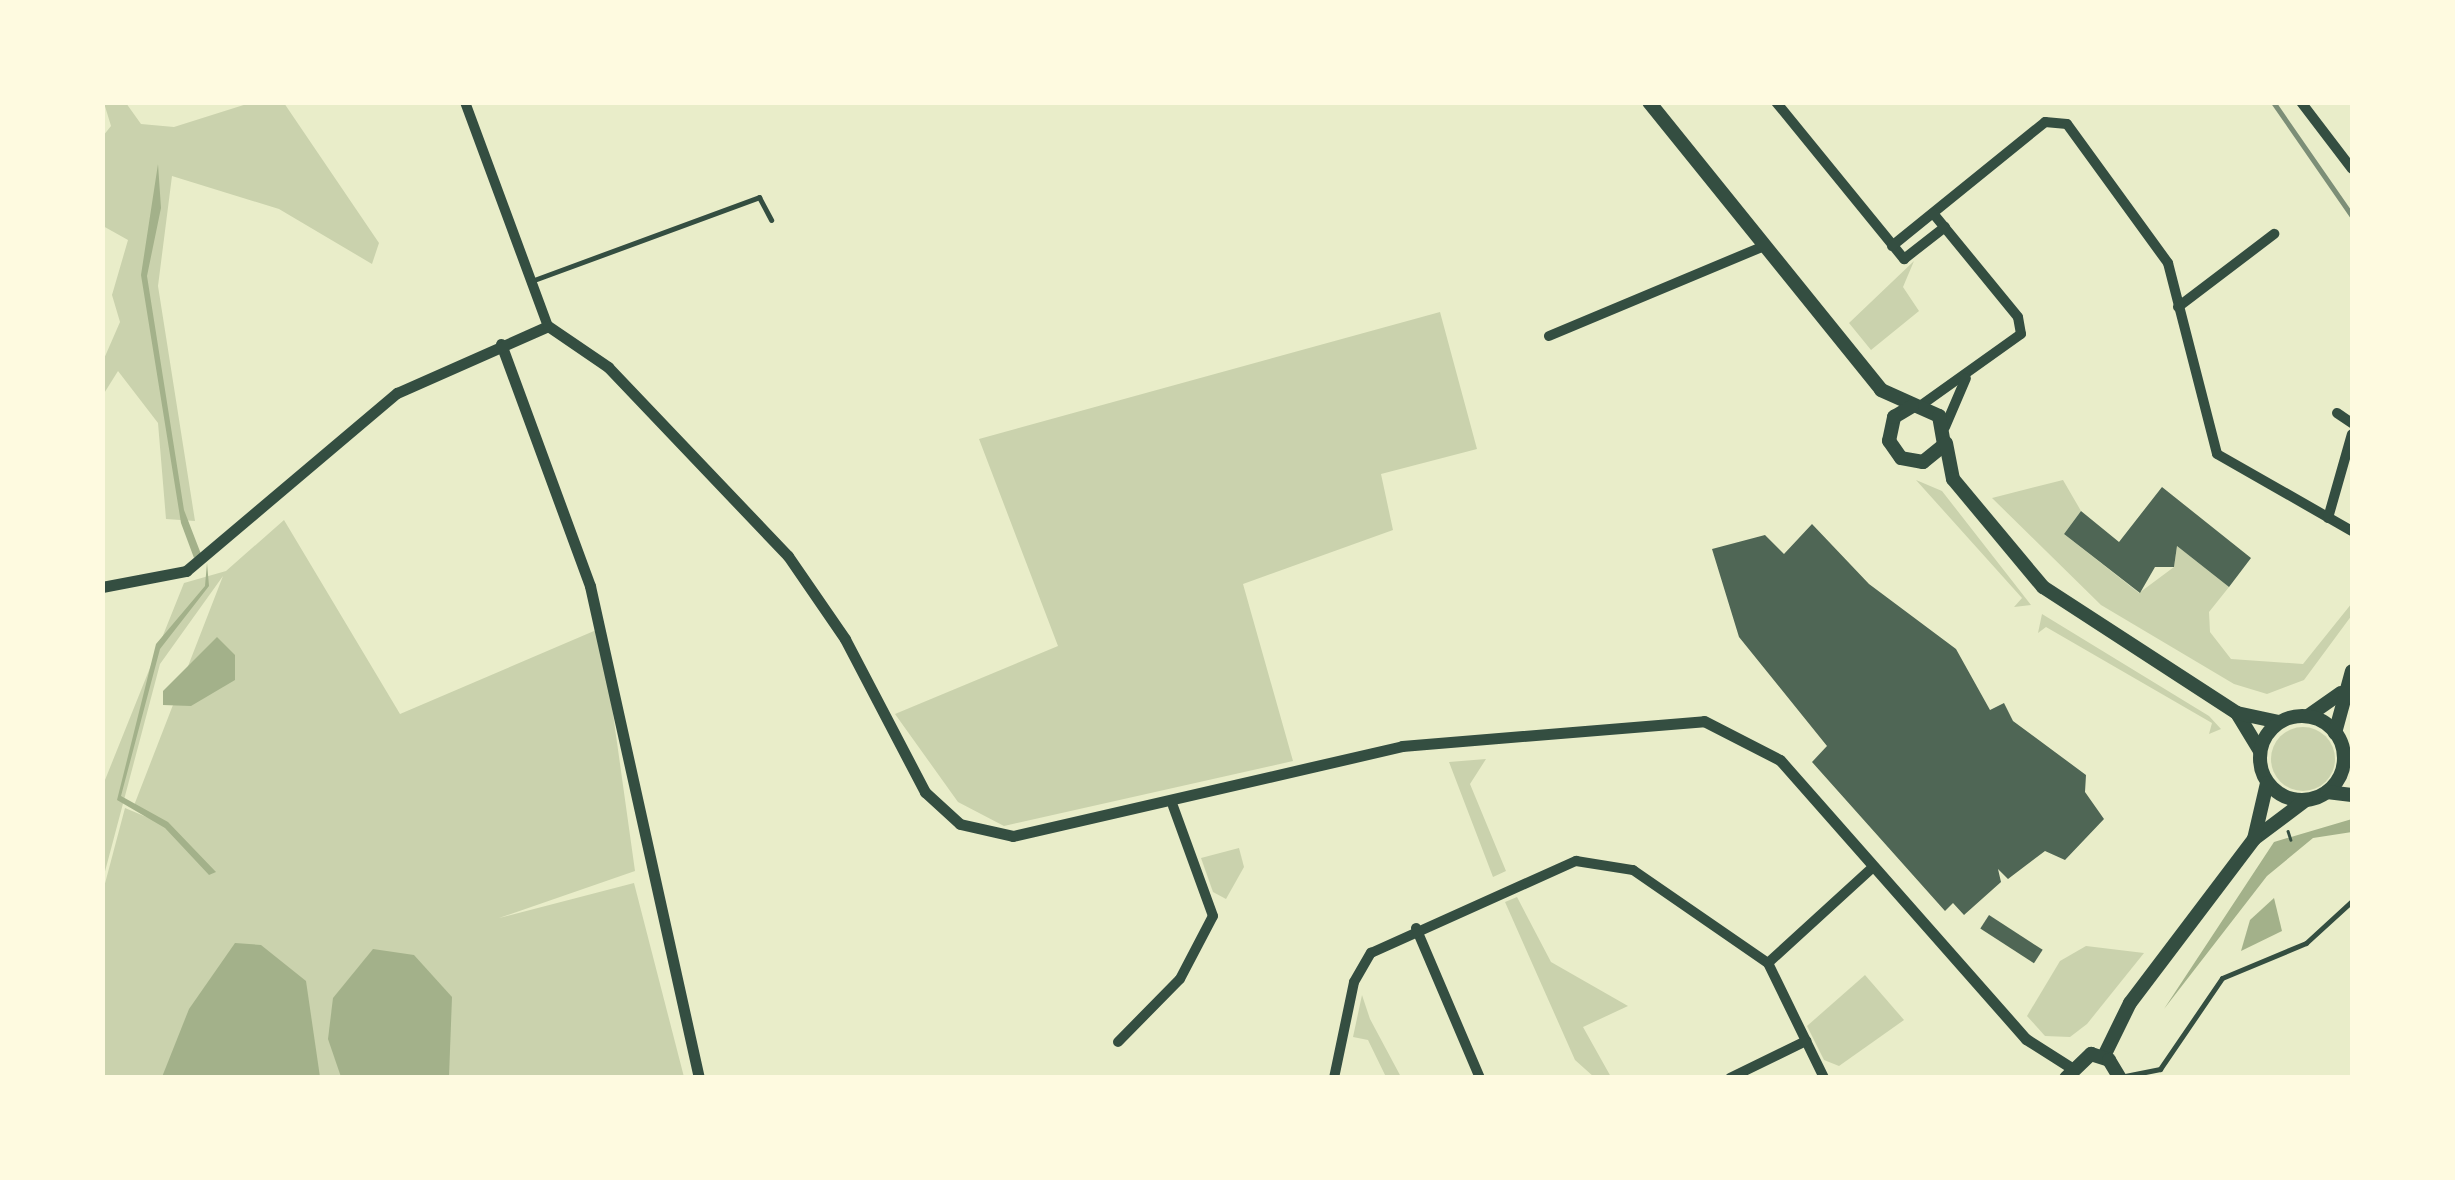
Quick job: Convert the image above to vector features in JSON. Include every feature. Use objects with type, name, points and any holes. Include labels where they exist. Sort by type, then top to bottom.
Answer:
[{"type":"main road","points":[[1649,102],[1881,390],[1916,406],[1945,433],[1953,478]]},
{"type":"main road","points":[[1881,390],[1895,452],[1953,478],[2061,604],[2237,713],[2279,722],[2308,716],[2341,692]]},
{"type":"main road","points":[[1889,428],[1916,406]]},
{"type":"main road","points":[[1915,463],[1936,456],[1945,433]]},
{"type":"main road","points":[[2327,792],[2348,762],[2336,733],[2341,692],[2352,671]]},
{"type":"main road","points":[[2237,713],[2260,752],[2268,783],[2254,839]]},
{"type":"main road","points":[[2308,716],[2336,733]]},
{"type":"main road","points":[[2260,752],[2279,722]]},
{"type":"main road","points":[[2268,783],[2306,800]]},
{"type":"main road","points":[[2068,1072],[2104,1056],[2130,1003],[2254,839],[2306,800],[2327,792],[2352,795]]},
{"type":"main road","points":[[2104,1056],[2120,1077]]},
{"type":"street","points":[[465,102],[502,218],[534,280],[548,326],[608,367],[788,556],[845,639],[925,792],[960,824],[1012,836],[1172,806],[1402,746],[1704,721],[1780,760],[2026,1039],[2068,1072]]},
{"type":"street","points":[[1776,102],[1904,259],[1945,228]]},
{"type":"street","points":[[2301,102],[2352,169]]},
{"type":"street","points":[[1892,246],[2052,120],[2075,133],[2168,263],[2217,454],[2352,531]]},
{"type":"street","points":[[1916,406],[1966,377],[2017,340],[2022,326],[1933,213]]},
{"type":"street","points":[[2178,307],[2274,234]]},
{"type":"street","points":[[1549,336],[1764,246]]},
{"type":"street","points":[[102,587],[156,580],[209,557],[397,393],[548,326]]},
{"type":"street","points":[[501,344],[590,586],[699,1078]]},
{"type":"street","points":[[1945,433],[1966,377]]},
{"type":"street","points":[[2337,413],[2352,424]]},
{"type":"street","points":[[2328,518],[2352,434]]},
{"type":"street","points":[[1118,1042],[1180,979],[1213,916],[1172,806]]},
{"type":"street","points":[[1334,1078],[1358,972],[1380,946],[1416,928],[1598,859],[1642,876],[1768,963],[1824,1078]]},
{"type":"street","points":[[1768,963],[1873,867]]},
{"type":"street","points":[[1416,928],[1480,1078]]},
{"type":"street","points":[[1730,1078],[1806,1041]]},
{"type":"lane","points":[[534,280],[759,198],[771,220]]},
{"type":"lane","points":[[2120,1077],[2160,1069],[2222,978],[2306,943],[2352,901]]},
{"type":"path","points":[[2288,830],[2291,840]]},
{"type":"shaded area","points":[[104,103],[126,103],[141,124],[174,127],[250,103],[284,103],[379,243],[372,264],[279,209],[172,176],[158,286],[195,521],[166,519],[158,423],[118,371],[103,395],[103,361],[120,322],[112,295],[128,240],[103,226],[103,136],[111,126]]},
{"type":"shaded area","points":[[158,164],[161,208],[147,276],[184,510],[201,554],[194,558],[181,523],[141,275]]},
{"type":"shaded area","points":[[1914,261],[1903,287],[1919,311],[1871,350],[1849,323]]},
{"type":"shaded area","points":[[1440,312],[1477,449],[1381,474],[1393,530],[1243,584],[1293,761],[1004,826],[958,802],[895,714],[1058,646],[979,439]]},
{"type":"shaded area","points":[[1916,480],[1942,491],[2031,605],[2014,607],[2022,598]]},
{"type":"shaded area","points":[[2063,480],[2081,511],[2064,534],[2139,593],[2174,567],[2177,546],[2229,587],[2209,612],[2210,632],[2231,659],[2303,664],[2352,603],[2352,615],[2304,680],[2267,694],[2234,684],[2101,605],[1992,498]]},
{"type":"shaded area","points":[[284,520],[400,714],[601,628],[635,871],[499,918],[634,883],[684,1077],[103,1077],[103,891],[125,808],[156,821],[133,808],[223,576],[160,664],[103,879],[103,785],[184,583],[226,571]]},
{"type":"shaded area","points":[[207,563],[209,586],[160,649],[121,796],[168,822],[216,872],[209,875],[165,828],[117,800],[156,644],[205,586]]},
{"type":"shaded area","points":[[2042,614],[2209,716],[2221,729],[2209,734],[2212,723],[2046,627],[2038,633]]},
{"type":"shaded area","points":[[217,637],[235,655],[235,680],[191,706],[163,705],[163,691]]},
{"type":"shaded area","points":[[2303,727],[2326,736],[2335,759],[2326,782],[2303,791],[2280,782],[2271,759],[2280,736]]},
{"type":"shaded area","points":[[1486,759],[1470,784],[1506,871],[1493,877],[1449,762]]},
{"type":"shaded area","points":[[2352,819],[2352,832],[2313,838],[2267,876],[2164,1009],[2274,842]]},
{"type":"shaded area","points":[[1239,848],[1244,867],[1226,899],[1213,892],[1201,858]]},
{"type":"shaded area","points":[[1517,897],[1551,962],[1628,1006],[1583,1027],[1611,1077],[1594,1077],[1575,1060],[1505,902]]},
{"type":"shaded area","points":[[2274,898],[2282,931],[2241,951],[2250,920]]},
{"type":"shaded area","points":[[235,943],[261,945],[306,981],[320,1077],[162,1077],[189,1009]]},
{"type":"shaded area","points":[[2086,946],[2144,953],[2087,1024],[2070,1037],[2045,1036],[2027,1016],[2060,961]]},
{"type":"shaded area","points":[[373,949],[414,955],[452,997],[449,1077],[341,1077],[328,1039],[333,998]]},
{"type":"shaded area","points":[[1865,975],[1904,1020],[1839,1066],[1824,1060],[1807,1026]]},
{"type":"shaded area","points":[[1362,995],[1370,1019],[1401,1077],[1386,1077],[1368,1040],[1353,1037]]},
{"type":"building","points":[[2162,487],[2251,558],[2229,587],[2177,546],[2174,567],[2155,567],[2140,593],[2064,534],[2081,511],[2119,542]]},
{"type":"building","points":[[1812,524],[1869,584],[1956,649],[1990,710],[2004,703],[2013,721],[2086,775],[2085,792],[2104,819],[2065,860],[2045,851],[2008,879],[1998,869],[2001,882],[1964,915],[1953,903],[1945,911],[1812,762],[1827,746],[1739,637],[1712,549],[1765,535],[1784,554]]},
{"type":"building","points":[[1989,915],[2043,950],[2034,963],[1980,928]]},
{"type":"railway","points":[[2273,102],[2352,216]]}]
